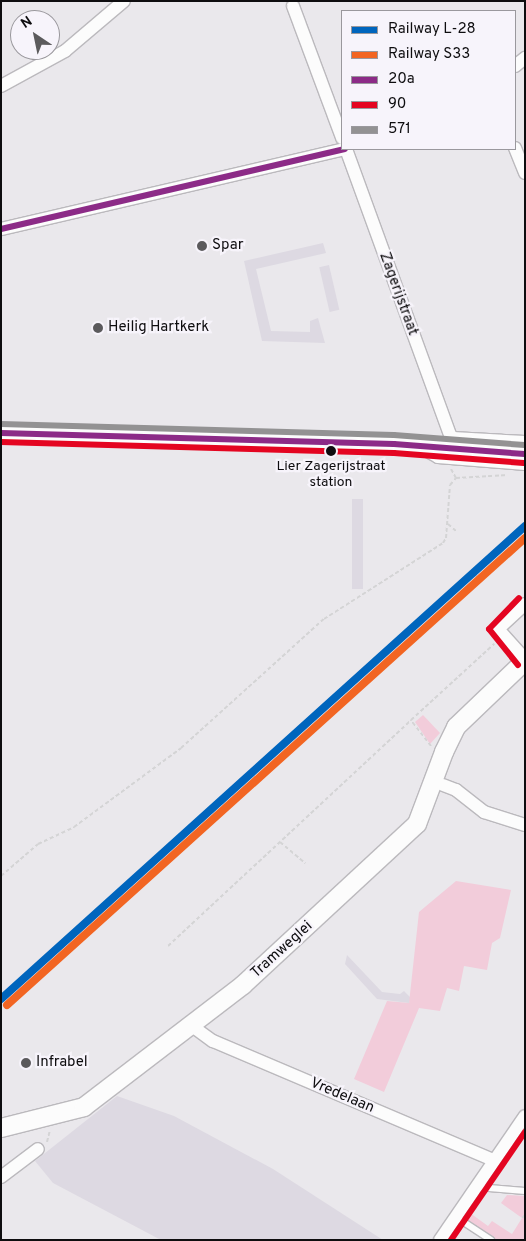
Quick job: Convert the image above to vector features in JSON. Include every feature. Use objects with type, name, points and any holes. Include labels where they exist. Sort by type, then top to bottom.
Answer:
[{"type":"street","points":[[1,86],[65,51],[124,1]]},
{"type":"street","points":[[280,1],[295,4],[341,135]]},
{"type":"street","points":[[1,229],[342,150]]},
{"type":"street","name":"Zagerijstraat","points":[[346,150],[453,438],[525,442]]},
{"type":"street","points":[[516,150],[525,173]]},
{"type":"street","points":[[1,433],[418,446],[519,463]]},
{"type":"street","points":[[418,446],[438,457],[519,463]]},
{"type":"street","points":[[525,604],[501,632],[525,660]]},
{"type":"street","name":"Tramweglei","points":[[1,1128],[76,1109],[98,1099],[243,985],[417,824],[444,752],[456,727],[525,660]]},
{"type":"street","points":[[443,785],[456,790],[484,812],[525,825]]},
{"type":"street","name":"Vredelaan","points":[[192,1026],[213,1041],[494,1160]]},
{"type":"street","points":[[440,1240],[525,1116]]},
{"type":"street","points":[[1,1177],[38,1149]]},
{"type":"lane","points":[[477,1187],[525,1191]]},
{"type":"lane","points":[[456,1217],[490,1240]]},
{"type":"path","points":[[1,876],[38,844],[70,830],[181,748],[324,620],[437,547],[446,538],[452,481],[464,476],[498,478],[519,463]]},
{"type":"path","points":[[448,524],[456,532]]},
{"type":"path","points":[[473,575],[477,576]]},
{"type":"path","points":[[168,946],[411,720],[501,632]]},
{"type":"path","points":[[411,720],[432,747],[444,752]]},
{"type":"path","points":[[280,842],[305,863]]},
{"type":"path","points":[[522,1218],[525,1215]]},
{"type":"shaded area","points":[[323,243],[326,253],[256,269],[271,331],[310,332],[310,321],[318,318],[325,343],[262,341],[244,261]]},
{"type":"shaded area","points":[[329,265],[339,310],[330,312],[319,267]]},
{"type":"shaded area","points":[[352,499],[363,499],[363,589],[352,589]]},
{"type":"shaded area","points":[[423,715],[440,733],[430,744],[415,722]]},
{"type":"shaded area","points":[[456,881],[511,890],[500,938],[492,943],[487,970],[464,966],[459,991],[447,988],[440,1011],[419,1008],[384,1092],[354,1079],[387,1001],[409,1003],[419,912]]},
{"type":"shaded area","points":[[347,955],[382,992],[400,994],[404,991],[411,998],[409,1003],[377,999],[345,964]]},
{"type":"shaded area","points":[[117,1096],[174,1116],[273,1169],[383,1240],[161,1240],[53,1183],[35,1161]]},
{"type":"shaded area","points":[[507,1195],[525,1196],[525,1240],[487,1240],[463,1225],[470,1213],[488,1226],[492,1221],[512,1234],[522,1218],[501,1203]]},
{"type":"rail line","name":"L-28","points":[[1,999],[525,526]]},
{"type":"rail line","name":"S33","points":[[7,1005],[525,538]]},
{"type":"transit line","name":"20a","points":[[1,229],[341,150]]},
{"type":"transit line","name":"571","points":[[1,424],[394,435],[525,445]]},
{"type":"transit line","name":"20a","points":[[1,433],[394,444],[525,454]]},
{"type":"transit line","name":"90","points":[[1,442],[394,453],[524,463]]},
{"type":"transit line","name":"90","points":[[518,665],[489,629],[519,598]]},
{"type":"transit line","name":"90","points":[[451,1240],[525,1132]]},
{"type":"place","name":"Spar","points":[[202,246]]},
{"type":"place","name":"Heilig Hartkerk","points":[[98,328]]},
{"type":"place","name":"Lier Zagerijstraat station","points":[[331,451]]},
{"type":"place","name":"Infrabel","points":[[26,1063]]}]
